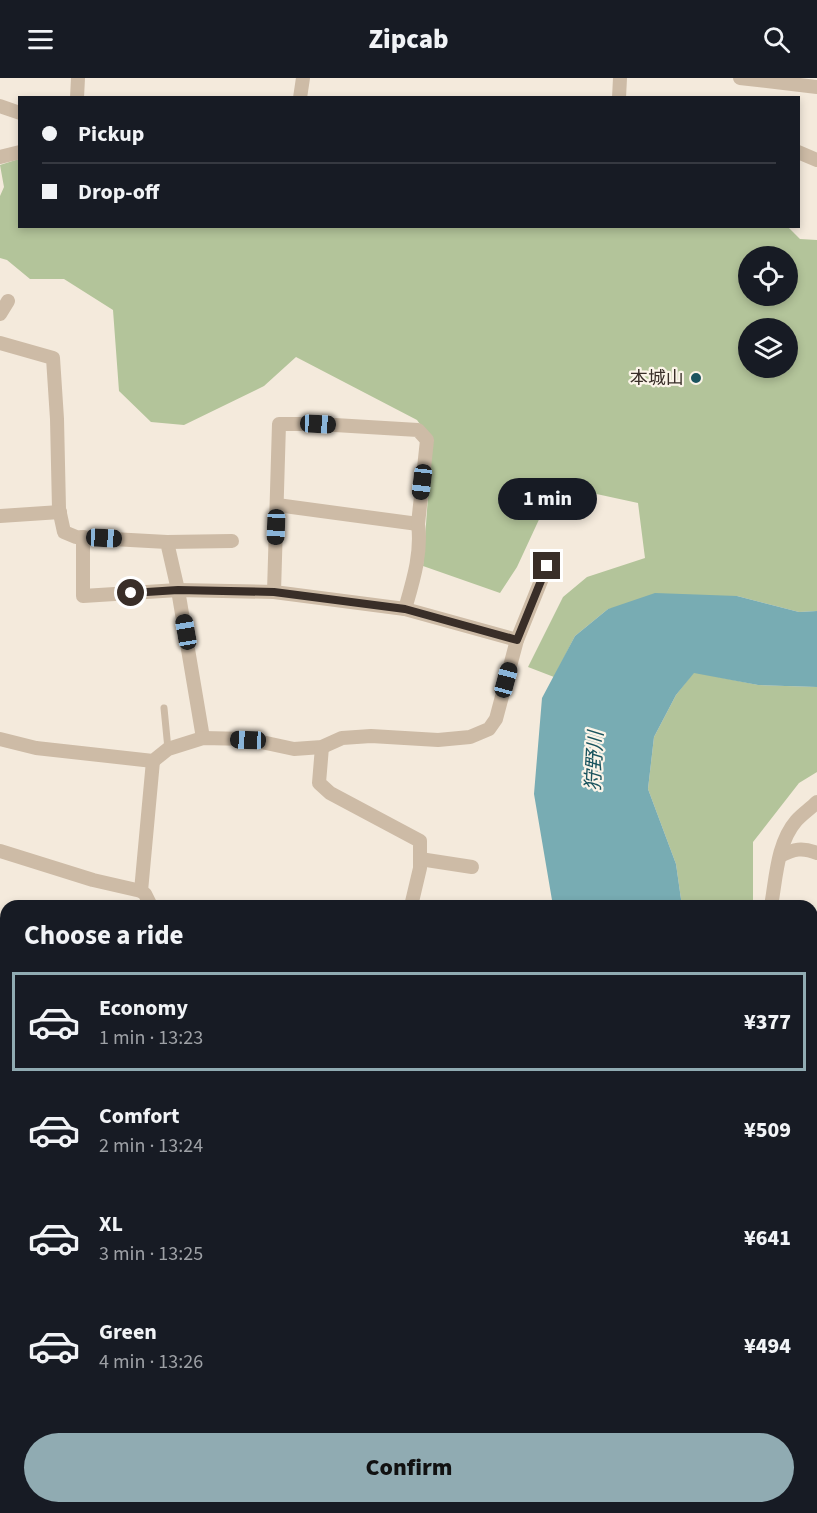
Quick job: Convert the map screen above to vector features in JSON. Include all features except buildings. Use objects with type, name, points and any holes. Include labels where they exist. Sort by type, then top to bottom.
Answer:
[{"type":"street","points":[[77,96],[78,78]]},
{"type":"street","points":[[300,96],[303,78]]},
{"type":"street","points":[[619,96],[620,78]]},
{"type":"street","points":[[740,78],[817,87]]},
{"type":"street","points":[[0,106],[18,112]]},
{"type":"street","points":[[0,158],[18,153]]},
{"type":"street","points":[[800,153],[817,160]]},
{"type":"street","points":[[0,314],[8,301]]},
{"type":"street","points":[[0,343],[53,358],[60,512],[64,532],[76,537],[167,542],[232,541]]},
{"type":"street","points":[[274,592],[279,424],[418,430],[427,440],[418,524],[416,569],[405,609]]},
{"type":"street","points":[[277,505],[418,524]]},
{"type":"street","points":[[0,516],[60,512]]},
{"type":"street","points":[[83,537],[83,596],[178,590],[274,592],[405,609],[517,640]]},
{"type":"street","points":[[167,542],[178,590],[203,738]]},
{"type":"street","points":[[0,739],[36,748],[153,761],[168,749],[203,738],[248,740],[294,749],[322,747],[342,738],[371,736],[438,740],[470,737],[489,729],[496,719],[517,640],[547,566]]},
{"type":"street","points":[[322,747],[319,783],[330,793],[420,841],[420,868],[412,900]]},
{"type":"street","points":[[141,891],[153,761]]},
{"type":"street","points":[[772,900],[780,856],[787,834],[796,821],[817,802]]},
{"type":"street","points":[[780,856],[791,850],[805,848],[817,853]]},
{"type":"street","points":[[0,851],[93,880],[141,891],[146,894],[148,900]]},
{"type":"street","points":[[420,859],[472,867]]},
{"type":"lane","points":[[164,708],[168,749]]},
{"type":"green space","points":[[18,159],[18,228],[789,228],[800,239],[817,240],[817,611],[799,612],[737,596],[608,609],[575,636],[554,677],[528,667],[563,597],[587,577],[645,558],[638,503],[555,485],[517,567],[500,593],[423,566],[432,441],[417,420],[296,357],[264,386],[184,425],[151,422],[119,391],[113,310],[64,279],[30,279],[7,260],[0,258],[0,196],[4,187],[0,165]]},
{"type":"green space","points":[[694,672],[758,685],[817,687],[817,772],[799,783],[753,842],[753,900],[681,900],[676,864],[648,789],[654,737],[676,695]]},
{"type":"water","name":"狩野川","points":[[655,593],[737,596],[799,612],[817,611],[817,687],[758,685],[694,673],[676,695],[654,737],[648,789],[676,864],[681,900],[552,900],[534,794],[542,698],[575,636],[608,609]]},
{"type":"place","name":"本城山","points":[[696,378]]},
{"type":"route","points":[[131,593],[178,590],[274,592],[405,609],[517,640],[547,566]]}]
